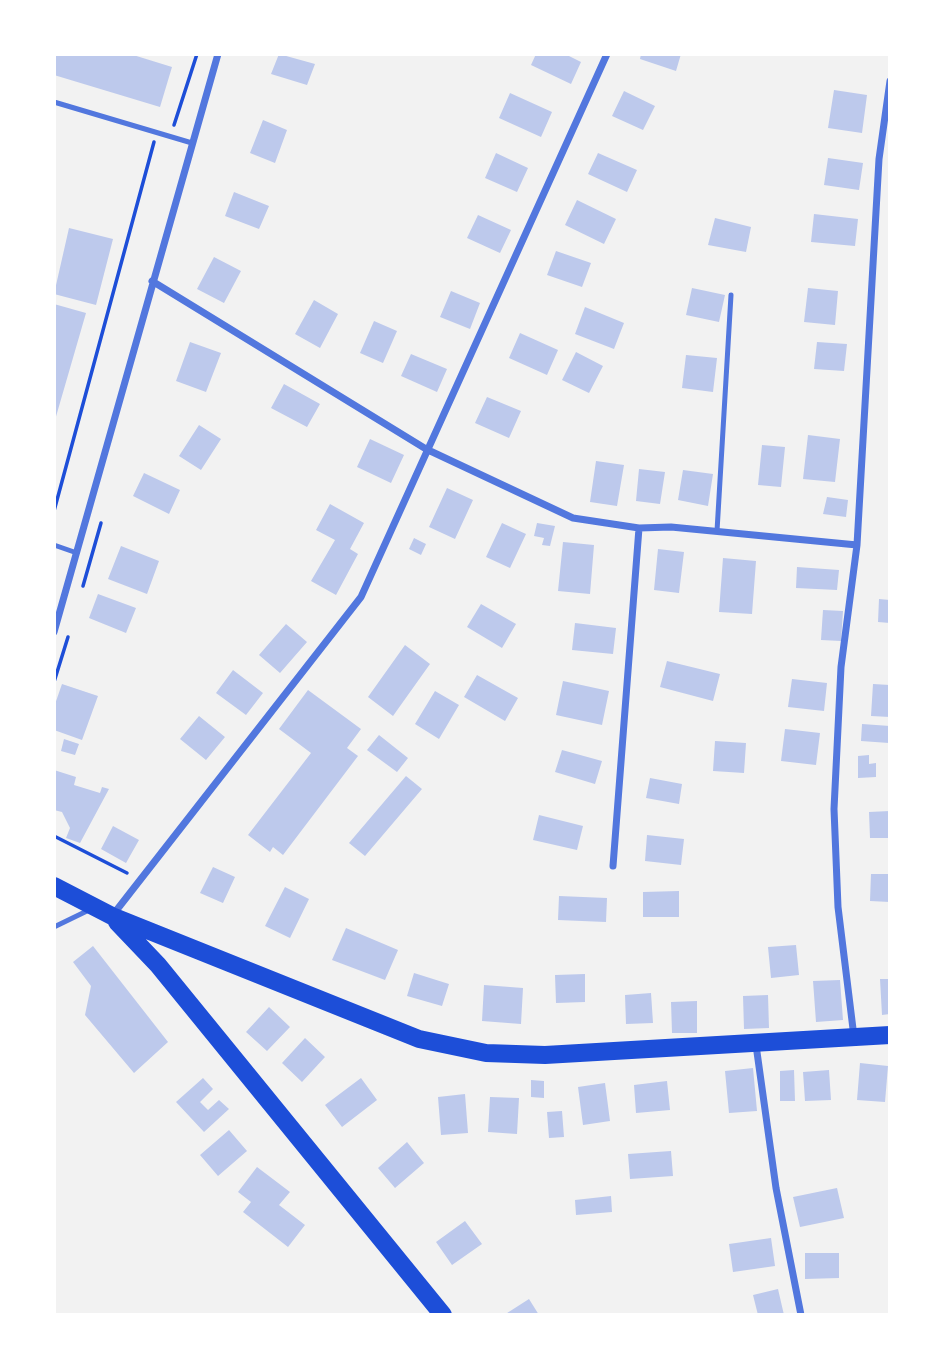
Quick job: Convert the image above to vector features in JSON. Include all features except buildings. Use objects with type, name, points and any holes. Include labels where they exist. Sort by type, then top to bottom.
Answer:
[{"type":"main road","points":[[54,886],[112,916],[419,1039],[486,1053],[545,1055],[890,1035]]},
{"type":"main road","points":[[112,916],[158,965],[443,1315]]},
{"type":"street","points":[[54,632],[218,54]]},
{"type":"street","points":[[112,916],[361,597],[607,54]]},
{"type":"street","points":[[854,1038],[838,907],[834,809],[841,667],[857,545],[878,159],[890,81]]},
{"type":"street","points":[[152,281],[426,449],[573,518],[639,528],[671,527],[857,545]]},
{"type":"street","points":[[613,866],[639,528]]},
{"type":"street","points":[[756,1044],[776,1188],[801,1315]]},
{"type":"lane","points":[[54,102],[192,143]]},
{"type":"lane","points":[[717,531],[731,295]]},
{"type":"lane","points":[[54,545],[77,553]]},
{"type":"lane","points":[[54,927],[94,907]]},
{"type":"path","points":[[170,136],[197,54]]},
{"type":"path","points":[[54,512],[156,132]]},
{"type":"path","points":[[54,835],[127,873]]}]
